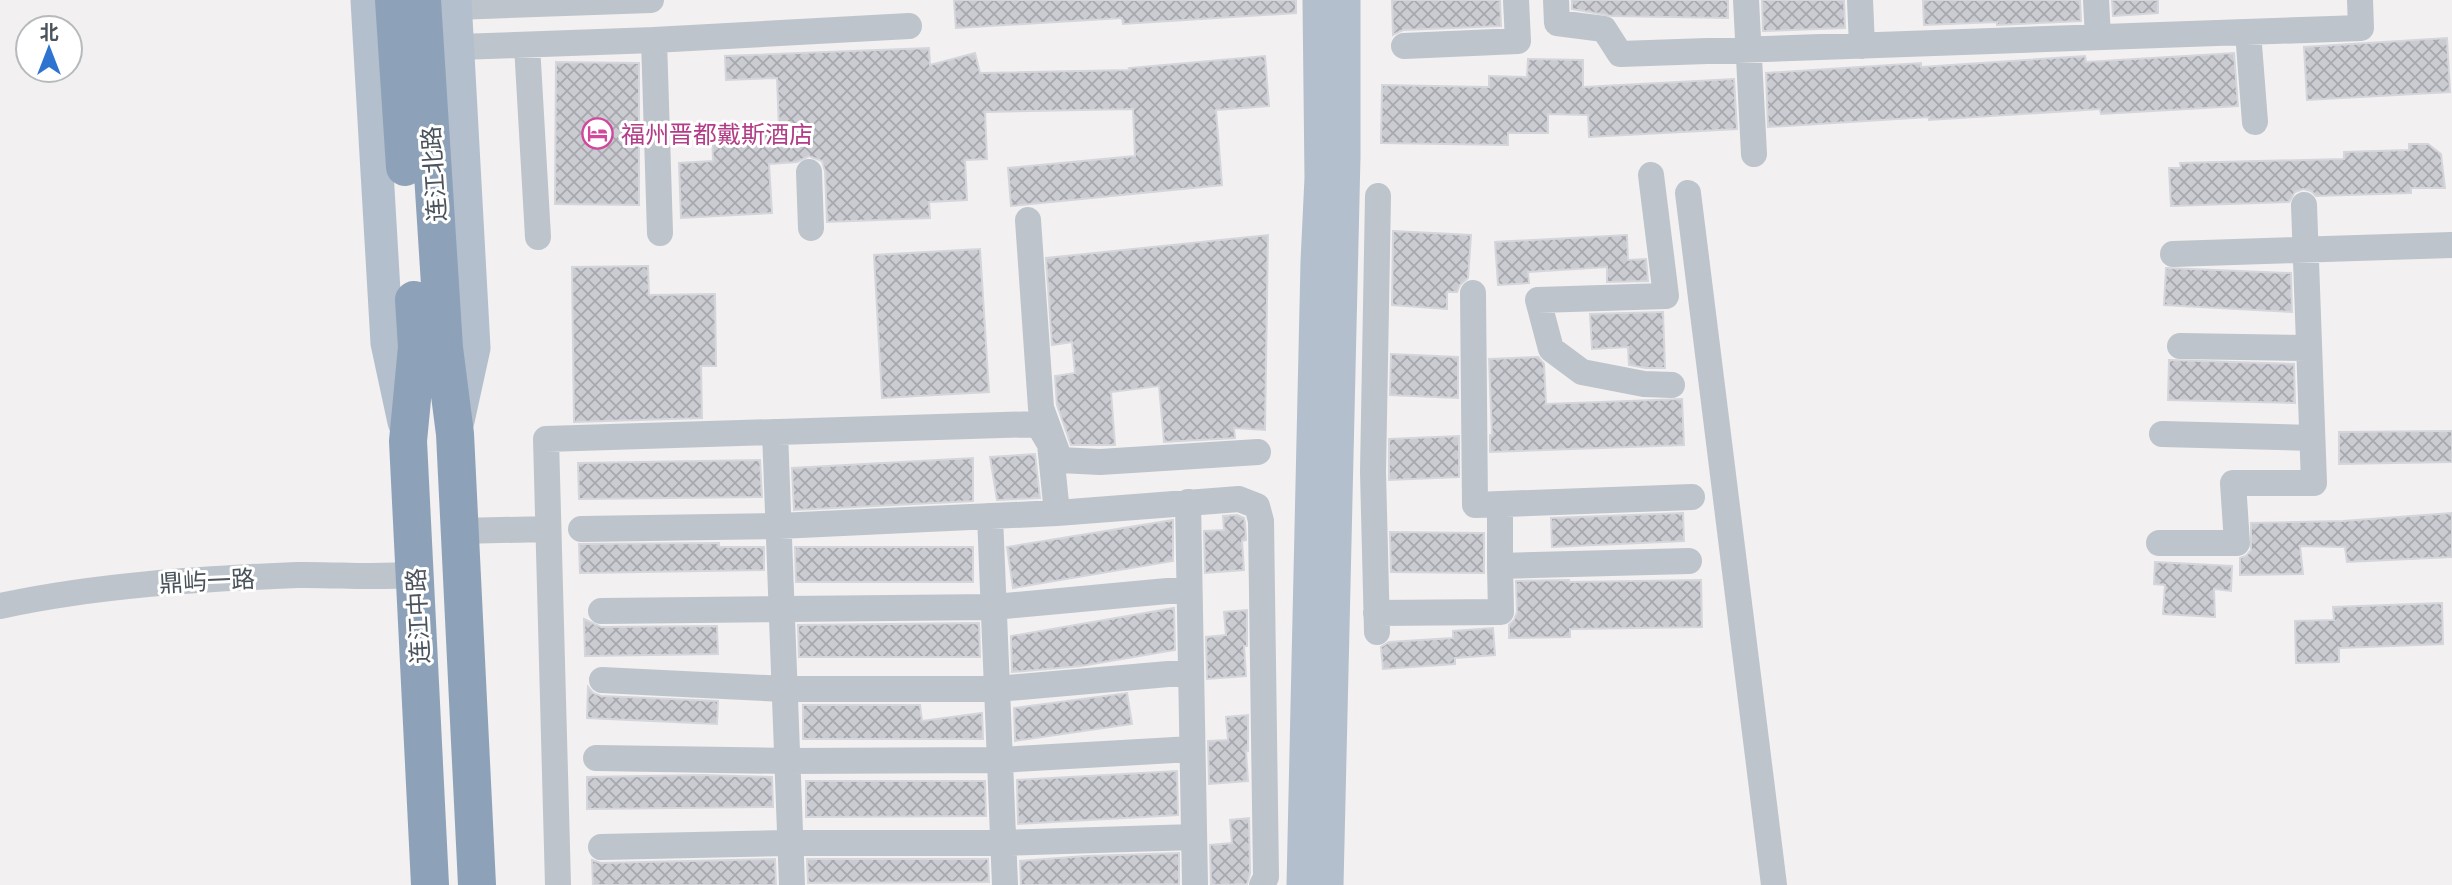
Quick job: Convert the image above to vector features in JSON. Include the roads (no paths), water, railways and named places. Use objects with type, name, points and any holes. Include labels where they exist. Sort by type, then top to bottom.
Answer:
[{"type":"highway","name":"连江北路","points":[[394,0],[430,348]]},
{"type":"highway","name":"连江北路","points":[[430,348],[444,2]]},
{"type":"highway","name":"连江中路","points":[[430,348],[408,441],[430,885]]},
{"type":"highway","name":"连江中路","points":[[430,348],[455,434],[477,885]]},
{"type":"main road","points":[[367,0],[387,343],[408,441]]},
{"type":"main road","points":[[1303,885],[1321,178],[1319,0]]},
{"type":"main road","points":[[1327,885],[1345,156],[1344,0]]},
{"type":"main road","points":[[444,2],[458,47],[474,348],[455,434]]},
{"type":"main road","points":[[467,720],[491,885]]},
{"type":"main road","points":[[416,885],[422,726]]},
{"type":"street","points":[[444,2],[651,0]]},
{"type":"street","points":[[1404,46],[1518,41],[1516,0]]},
{"type":"street","points":[[1556,0],[1557,23],[1604,29],[1620,54],[2361,28],[2360,0]]},
{"type":"street","points":[[1746,0],[1754,154]]},
{"type":"street","points":[[1860,0],[1862,46]]},
{"type":"street","points":[[2096,0],[2098,37]]},
{"type":"street","points":[[458,47],[654,40],[909,26]]},
{"type":"street","points":[[2248,32],[2255,122]]},
{"type":"street","points":[[654,40],[660,233]]},
{"type":"street","points":[[527,45],[538,237]]},
{"type":"street","points":[[809,172],[811,228]]},
{"type":"street","points":[[1651,175],[1666,296],[1538,300],[1551,349],[1582,372],[1644,384],[1672,385]]},
{"type":"street","points":[[1688,192],[1774,885]]},
{"type":"street","points":[[1378,196],[1373,472],[1376,622],[1501,612],[1500,504]]},
{"type":"street","points":[[2159,543],[2237,543],[2233,483],[2314,483],[2304,205]]},
{"type":"street","points":[[1028,220],[1041,408],[1060,460],[1100,461],[1258,452]]},
{"type":"street","points":[[2173,254],[2452,245]]},
{"type":"street","points":[[1473,293],[1475,505],[1692,497]]},
{"type":"street","points":[[2180,346],[2309,348]]},
{"type":"street","points":[[558,885],[546,439],[1038,424],[1050,444],[1057,513]]},
{"type":"street","points":[[775,432],[792,885]]},
{"type":"street","points":[[2162,434],[2312,438]]},
{"type":"street","points":[[581,529],[779,526],[1057,513],[1239,499],[1257,506],[1261,522],[1266,877],[1262,885]]},
{"type":"street","points":[[1188,502],[1195,885]]},
{"type":"street","points":[[990,516],[1005,885]]},
{"type":"street","points":[[459,531],[548,529]]},
{"type":"street","points":[[1500,566],[1689,561]]},
{"type":"street","name":"鼎屿一路","points":[[0,606],[148,582],[301,575],[385,578],[415,574]]},
{"type":"street","points":[[601,611],[994,607],[1189,589]]},
{"type":"street","points":[[602,680],[785,689],[997,689],[1191,671]]},
{"type":"street","points":[[596,758],[1000,760],[1192,749]]},
{"type":"street","points":[[601,847],[791,843],[1003,844],[1194,837]]},
{"type":"place","name":"福州晋都戴斯酒店","points":[[598,133]]}]
